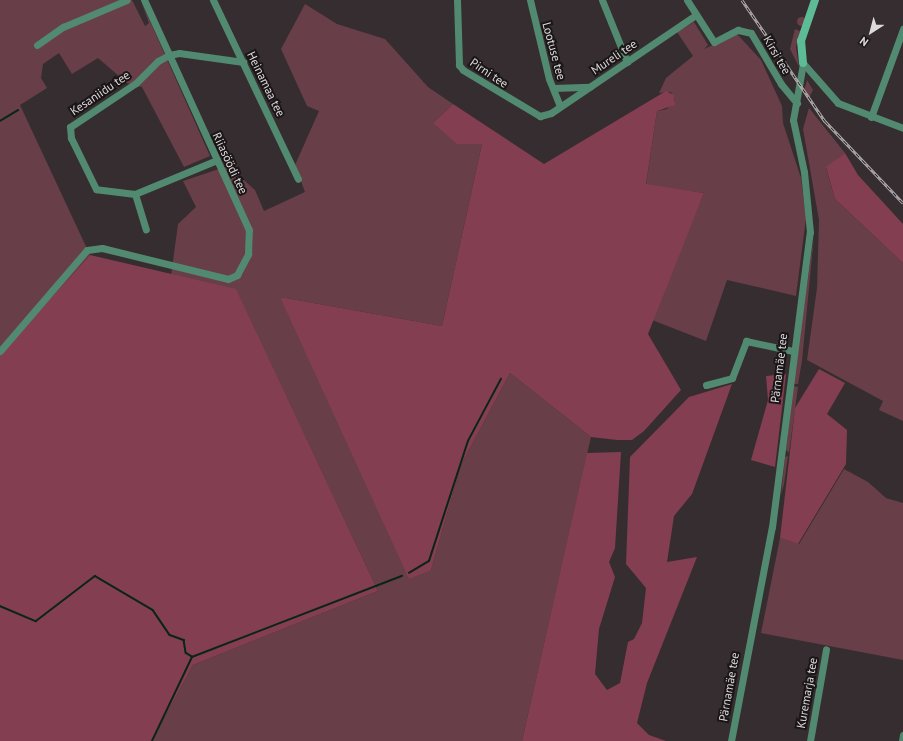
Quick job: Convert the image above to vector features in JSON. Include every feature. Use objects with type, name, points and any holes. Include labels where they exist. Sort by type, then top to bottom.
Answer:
[{"type":"main road","name":"Pärnamäe tee","points":[[802,63],[801,41],[815,0]]},
{"type":"street","points":[[37,45],[63,27],[127,0]]},
{"type":"street","name":"Riiasöödi tee","points":[[0,351],[79,257],[92,248],[232,278],[239,271],[252,238],[144,0]]},
{"type":"street","name":"Heinamaa tee","points":[[213,0],[298,179]]},
{"type":"street","name":"Pirni tee","points":[[457,0],[459,65],[462,70],[535,115],[544,115]]},
{"type":"street","name":"Lootuse tee","points":[[530,0],[553,88],[560,106]]},
{"type":"street","points":[[602,0],[627,62]]},
{"type":"street","name":"Kirsi tee","points":[[687,0],[714,42],[738,30],[751,33],[781,84],[796,103]]},
{"type":"street","name":"Mureli tee","points":[[544,115],[590,87],[696,15]]},
{"type":"street","points":[[871,117],[903,29]]},
{"type":"street","points":[[169,55],[179,53],[243,62]]},
{"type":"street","name":"Kesaniidu tee","points":[[135,194],[96,188],[71,138],[70,127],[136,84],[158,61],[169,55]]},
{"type":"street","points":[[802,63],[838,103],[871,117],[903,128]]},
{"type":"street","name":"Pärnamäe tee","points":[[731,741],[772,527],[793,350],[810,232],[804,172],[793,120],[802,63]]},
{"type":"street","points":[[553,88],[590,87]]},
{"type":"street","points":[[146,229],[135,194],[217,160]]},
{"type":"street","points":[[706,385],[732,378],[746,341],[793,350]]},
{"type":"street","name":"Kuremarja tee","points":[[810,741],[826,649]]},
{"type":"street","points":[[902,741],[903,735]]},
{"type":"shaded area","points":[[0,0],[132,0],[145,26],[149,23],[141,1],[210,156],[184,167],[142,87],[127,83],[98,58],[72,74],[59,53],[43,64],[41,78],[47,88],[20,105],[90,255],[0,354]]},
{"type":"shaded area","points":[[305,4],[337,24],[385,39],[428,87],[453,104],[433,123],[482,144],[442,326],[280,297],[431,570],[461,465],[510,373],[591,437],[522,741],[152,741],[193,665],[378,591],[236,290],[171,276],[178,224],[196,207],[183,181],[228,166],[255,190],[264,211],[305,192],[295,165],[319,111],[307,106],[281,49]]},
{"type":"shaded area","points":[[801,16],[806,21],[801,26],[796,21]]},
{"type":"shaded area","points":[[694,22],[708,45],[704,49],[737,34],[761,60],[782,106],[783,123],[801,178],[806,218],[796,296],[727,280],[706,341],[652,320],[704,193],[646,185],[657,111],[667,109],[675,100],[671,92],[659,93],[666,78],[693,56],[677,32]]},
{"type":"shaded area","points":[[795,29],[800,31],[796,47],[799,67],[790,49]]},
{"type":"shaded area","points":[[807,80],[813,90],[809,98],[804,91]]},
{"type":"shaded area","points":[[666,91],[674,95],[675,105],[657,111],[646,184],[704,193],[648,334],[681,390],[644,431],[632,440],[617,440],[591,437],[510,373],[461,465],[431,570],[409,579],[280,297],[442,326],[482,144],[457,144],[433,123],[453,104],[544,164]]},
{"type":"shaded area","points":[[809,108],[845,153],[826,168],[835,199],[903,263],[903,421],[879,410],[883,401],[807,360],[817,288],[819,220],[803,129]]},
{"type":"shaded area","points":[[845,153],[858,175],[903,224],[903,263],[835,199],[826,167]]},
{"type":"shaded area","points":[[814,236],[802,361],[798,384],[793,384]]},
{"type":"shaded area","points":[[90,255],[236,289],[378,591],[193,665],[152,741],[0,741],[0,354]]},
{"type":"shaded area","points":[[819,369],[845,383],[827,414],[847,430],[846,464],[798,544],[780,538],[795,408]]},
{"type":"shaded area","points":[[786,374],[775,467],[751,460],[768,400],[766,376]]},
{"type":"shaded area","points":[[732,384],[692,494],[674,516],[667,562],[697,557],[647,683],[637,723],[649,735],[666,741],[522,741],[587,453],[621,452],[615,548],[609,562],[615,577],[599,629],[595,674],[607,690],[620,683],[628,642],[634,639],[642,623],[646,588],[626,564],[630,457],[689,397]]},
{"type":"shaded area","points":[[793,386],[798,387],[789,453],[786,450]]},
{"type":"shaded area","points":[[788,456],[784,484],[781,495],[785,457]]},
{"type":"shaded area","points":[[844,469],[868,482],[886,498],[903,503],[903,660],[761,633],[780,538],[799,544]]},
{"type":"waterway","points":[[0,121],[18,110]]},
{"type":"waterway","points":[[409,573],[429,561],[468,441],[501,379]]},
{"type":"waterway","points":[[0,606],[36,621],[95,576],[153,610],[170,635],[184,640],[186,653]]},
{"type":"waterway","points":[[192,657],[402,576]]},
{"type":"waterway","points":[[152,741],[192,657],[187,654]]},
{"type":"railway","points":[[742,0],[825,121],[903,203]]}]
